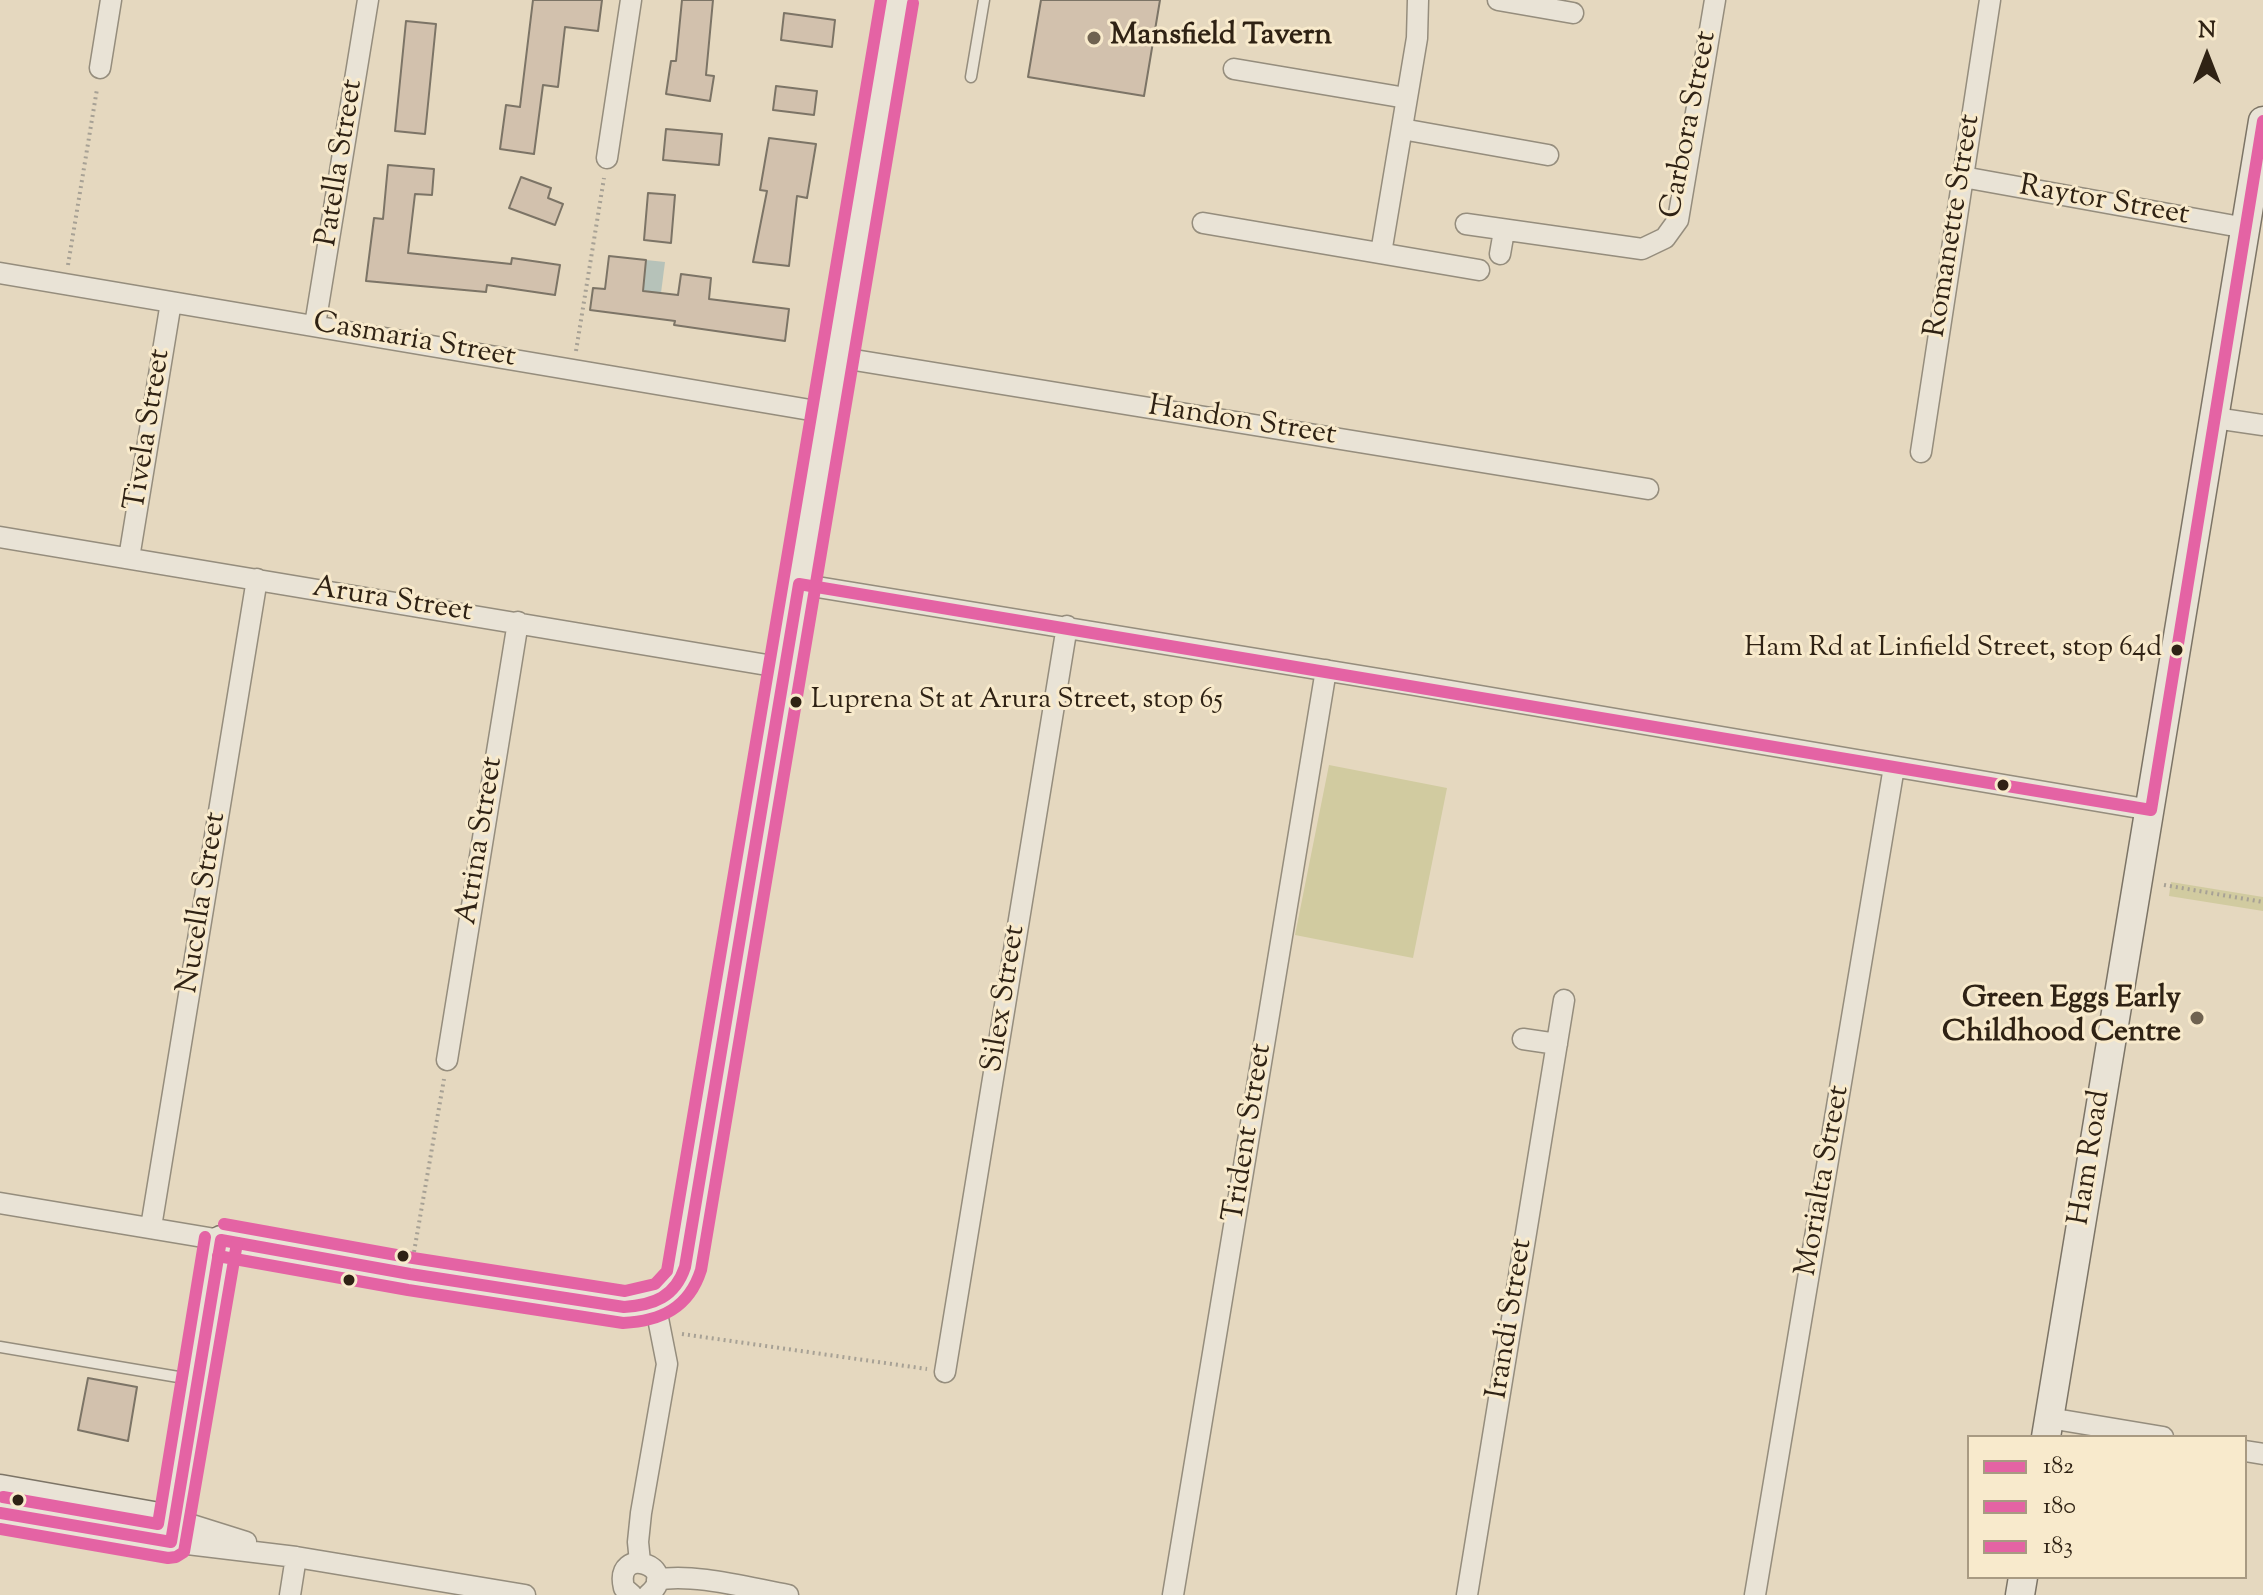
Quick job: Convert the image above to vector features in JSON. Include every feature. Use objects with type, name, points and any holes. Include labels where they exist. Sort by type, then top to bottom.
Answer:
[{"type":"street","points":[[100,68],[111,0]]},
{"type":"street","name":"Patella Street","points":[[315,325],[368,0]]},
{"type":"street","points":[[607,158],[631,0]]},
{"type":"street","points":[[0,1203],[410,1274],[624,1307],[655,1303],[679,1285],[685,1267],[897,0]]},
{"type":"street","points":[[1381,253],[1417,38],[1418,0]]},
{"type":"street","points":[[1498,0],[1573,13]]},
{"type":"street","name":"Carbora Street","points":[[1466,224],[1642,249],[1665,238],[1678,220],[1715,0]]},
{"type":"street","name":"Romanette Street","points":[[1921,452],[1990,0]]},
{"type":"street","points":[[1234,69],[1406,98]]},
{"type":"street","name":"Ham Road","points":[[2047,1427],[2263,121]]},
{"type":"street","points":[[1402,129],[1548,155]]},
{"type":"street","name":"Raytor Street","points":[[1963,177],[2246,228]]},
{"type":"street","points":[[1203,223],[1479,270]]},
{"type":"street","points":[[1500,254],[1504,231]]},
{"type":"street","name":"Casmaria Street","points":[[0,273],[828,413]]},
{"type":"street","name":"Tivela Street","points":[[129,558],[171,302]]},
{"type":"street","name":"Handon Street","points":[[836,357],[1648,489]]},
{"type":"street","points":[[2215,418],[2263,425]]},
{"type":"street","name":"Arura Street","points":[[0,537],[785,668]]},
{"type":"street","name":"Nucella Street","points":[[151,1227],[257,579]]},
{"type":"street","points":[[799,584],[1648,723],[2151,810]]},
{"type":"street","name":"Atrina Street","points":[[447,1060],[518,622]]},
{"type":"street","name":"Silex Street","points":[[945,1372],[1067,626]]},
{"type":"street","name":"Trident Street","points":[[1173,1595],[1326,670]]},
{"type":"street","name":"Morialta Street","points":[[1755,1595],[1894,767]]},
{"type":"street","name":"Irandi Street","points":[[1467,1595],[1564,1000]]},
{"type":"street","points":[[1523,1039],[1557,1044]]},
{"type":"street","points":[[174,1531],[221,1240]]},
{"type":"street","points":[[640,1562],[638,1542],[641,1513],[667,1364],[655,1303]]},
{"type":"street","points":[[2047,1427],[2140,1435]]},
{"type":"street","points":[[0,1489],[296,1557],[525,1595]]},
{"type":"street","points":[[0,1513],[174,1531]]},
{"type":"street","points":[[290,1595],[296,1557]]},
{"type":"street","points":[[637,1591],[650,1566],[640,1562],[629,1566],[623,1576],[624,1588],[637,1591],[668,1577],[788,1595]]},
{"type":"lane","points":[[971,77],[984,0]]},
{"type":"lane","points":[[0,1347],[198,1380]]},
{"type":"path","points":[[65,284],[100,68]]},
{"type":"path","points":[[573,369],[607,158]]},
{"type":"path","points":[[2164,885],[2263,902]]},
{"type":"path","points":[[410,1274],[447,1060]]},
{"type":"path","points":[[680,1334],[945,1372]]},
{"type":"shaded area","points":[[646,260],[665,262],[661,293],[643,291]]},
{"type":"shaded area","points":[[1329,765],[1447,788],[1413,958],[1295,935]]},
{"type":"shaded area","points":[[2171,882],[2263,897],[2263,911],[2169,896]]},
{"type":"building","points":[[533,0],[602,0],[598,31],[565,27],[558,87],[543,85],[534,154],[500,149],[506,105],[520,107]]},
{"type":"building","points":[[682,0],[713,0],[706,75],[714,76],[710,101],[666,94],[671,61],[676,61]]},
{"type":"building","name":"Mansfield Tavern","points":[[1041,0],[1160,0],[1144,96],[1028,77]]},
{"type":"building","points":[[784,13],[835,20],[832,47],[781,40]]},
{"type":"building","points":[[406,21],[436,24],[425,134],[395,131]]},
{"type":"building","points":[[776,86],[817,91],[814,115],[773,110]]},
{"type":"building","points":[[666,129],[722,134],[719,165],[663,160]]},
{"type":"building","points":[[769,138],[816,144],[807,198],[797,196],[789,266],[753,262],[767,191],[760,190]]},
{"type":"building","points":[[388,165],[434,169],[432,195],[415,194],[408,253],[511,264],[512,258],[560,265],[555,295],[487,285],[486,292],[366,281],[374,218],[383,219]]},
{"type":"building","points":[[521,177],[551,188],[548,198],[563,204],[555,225],[509,208]]},
{"type":"building","points":[[648,193],[675,195],[671,243],[644,240]]},
{"type":"building","points":[[609,256],[646,260],[643,291],[678,295],[681,274],[711,278],[709,299],[789,309],[785,341],[674,325],[675,321],[590,310],[593,288],[605,289]]},
{"type":"building","points":[[88,1378],[137,1387],[128,1441],[78,1430]]},
{"type":"transit line","name":"183","points":[[224,1224],[625,1291],[655,1284],[667,1271],[881,0]]},
{"type":"transit line","name":"180","points":[[218,1256],[408,1290],[623,1323],[650,1319],[672,1310],[696,1283],[701,1270],[913,3]]},
{"type":"transit line","name":"182","points":[[2151,810],[2263,121]]},
{"type":"transit line","name":"182","points":[[799,584],[2151,810]]},
{"type":"transit line","name":"182","points":[[221,1240],[410,1274],[624,1307],[662,1298],[675,1286],[685,1267],[799,584]]},
{"type":"transit line","name":"183","points":[[3,1497],[158,1524],[205,1237]]},
{"type":"transit line","name":"182","points":[[0,1513],[171,1542],[221,1240]]},
{"type":"transit line","name":"180","points":[[0,1529],[168,1558],[184,1552],[237,1243]]},
{"type":"place","name":"Mansfield Tavern","points":[[1094,38]]},
{"type":"place","name":"Ham Rd at Linfield Street, stop 64d","points":[[2177,650]]},
{"type":"place","name":"Luprena St at Arura Street, stop 65","points":[[796,702]]},
{"type":"place","name":"Green Eggs Early Childhood Centre","points":[[2197,1018]]}]
